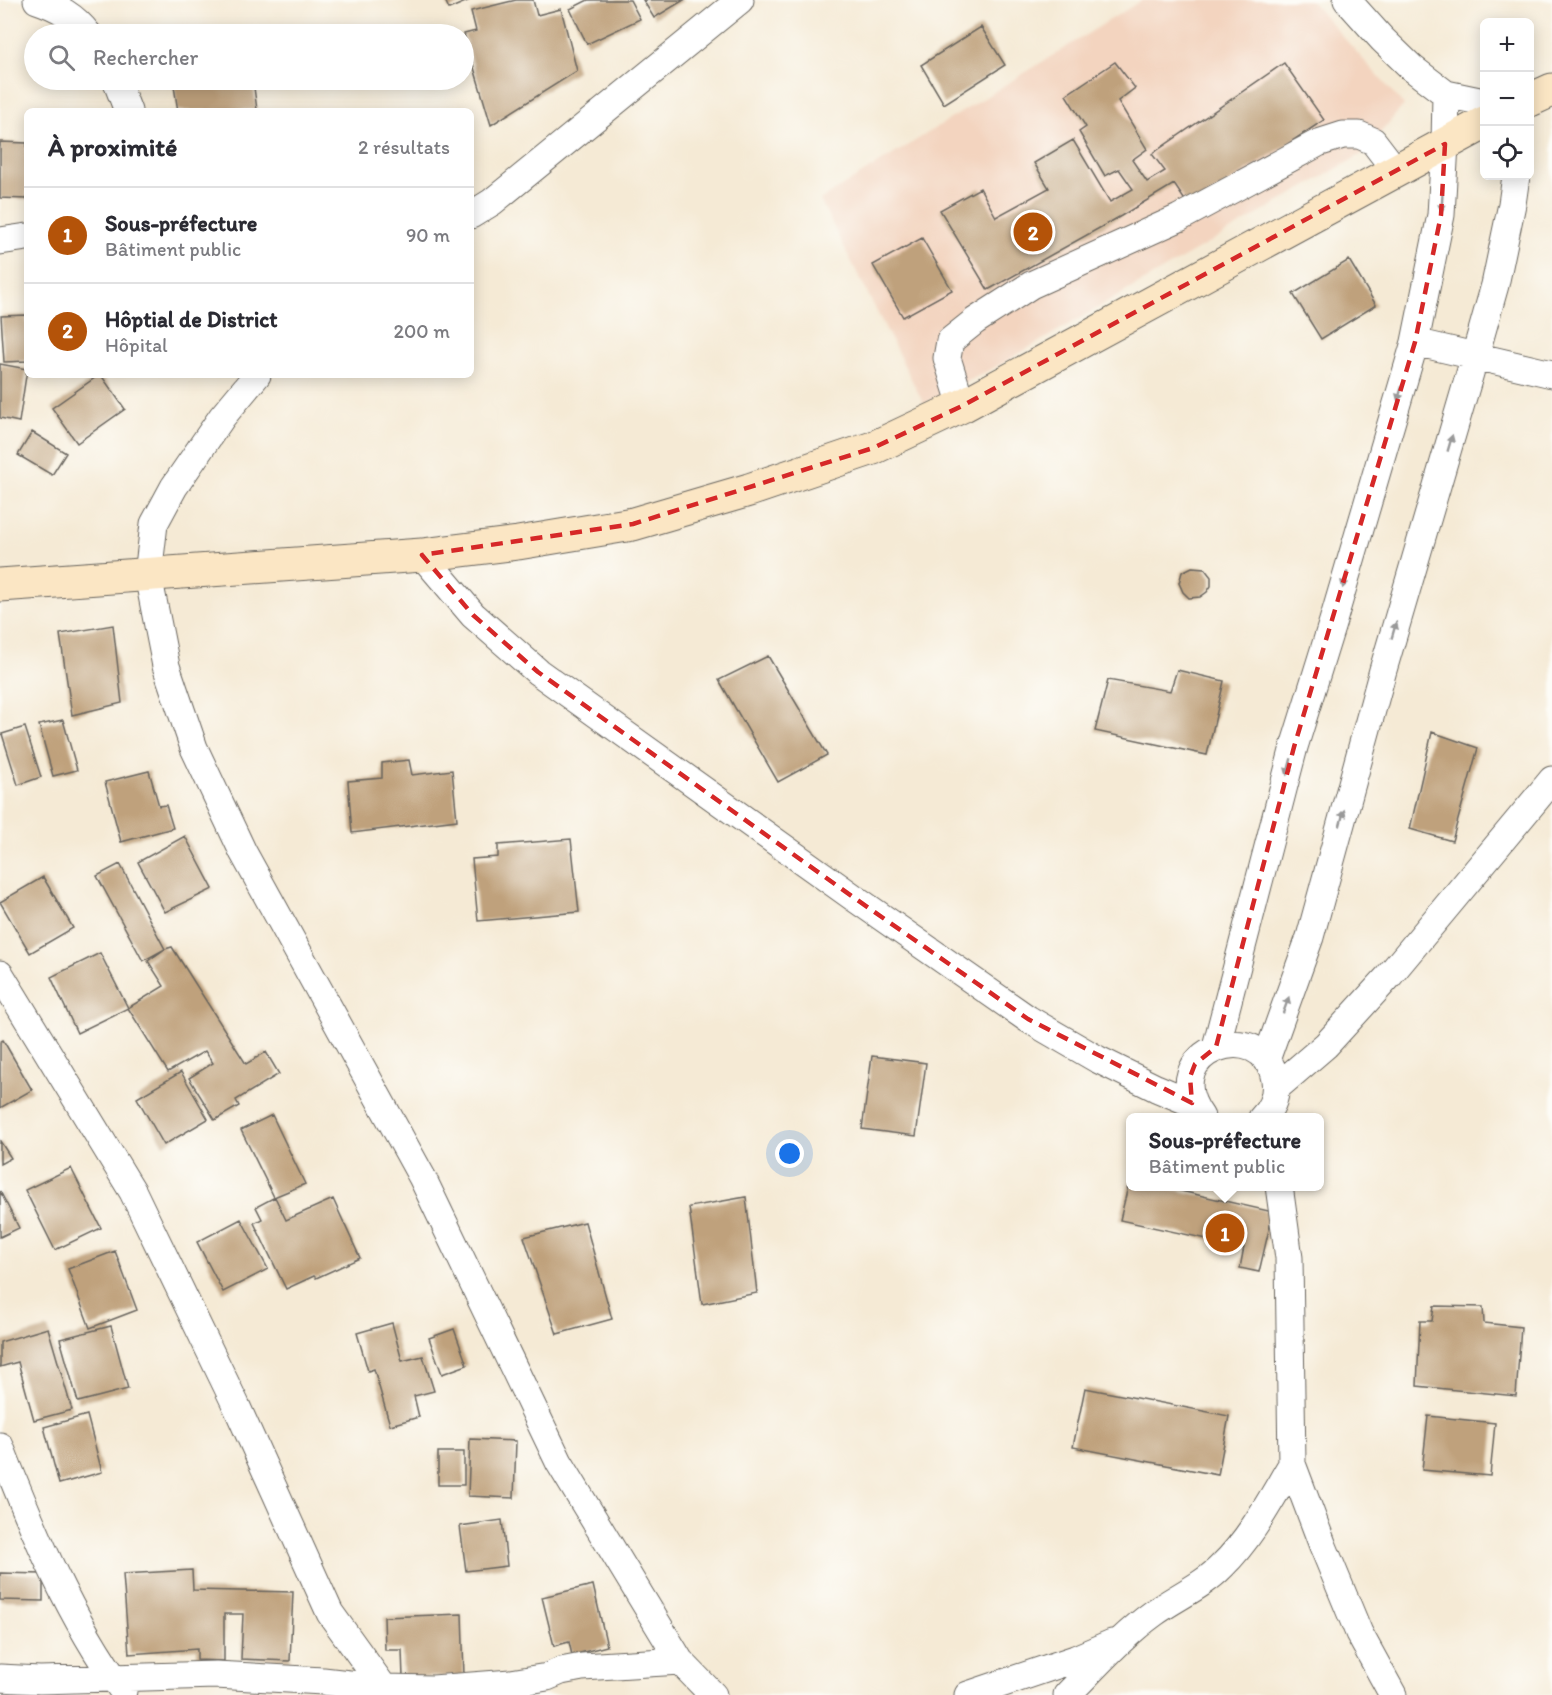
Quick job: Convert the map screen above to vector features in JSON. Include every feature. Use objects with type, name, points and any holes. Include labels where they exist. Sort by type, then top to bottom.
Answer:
[{"type":"main road","points":[[1534,98],[1552,90]]},
{"type":"main road","points":[[0,585],[422,555],[518,543],[633,524],[749,490],[873,448],[963,406],[1480,126]]},
{"type":"street","points":[[37,0],[56,6],[81,24]]},
{"type":"street","points":[[478,207],[740,0]]},
{"type":"street","points":[[1347,0],[1412,68],[1446,94],[1480,101]]},
{"type":"street","points":[[120,90],[127,108]]},
{"type":"street","points":[[1216,1047],[1294,747],[1415,342],[1441,215],[1446,94]]},
{"type":"street","points":[[963,406],[947,358],[950,341],[975,321],[1031,285],[1179,218],[1318,143],[1343,135],[1359,135],[1372,141],[1396,171]]},
{"type":"street","points":[[1266,1060],[1310,937],[1383,670],[1475,356],[1495,285],[1512,204],[1515,180]]},
{"type":"street","points":[[0,241],[24,237]]},
{"type":"street","points":[[1415,342],[1552,374]]},
{"type":"street","points":[[244,381],[174,487],[154,524],[148,575],[166,666],[194,748],[243,852],[422,1177],[559,1462],[680,1661],[713,1695]]},
{"type":"street","points":[[422,555],[472,615],[538,672],[1028,1019],[1097,1059],[1197,1110]]},
{"type":"street","points":[[1276,1088],[1326,1045],[1388,977],[1552,780]]},
{"type":"street","points":[[0,974],[133,1192],[236,1405],[330,1613],[387,1691]]},
{"type":"street","points":[[1197,1110],[1189,1090],[1190,1077],[1195,1064],[1204,1054],[1216,1047],[1230,1044],[1243,1045],[1256,1051],[1266,1060],[1274,1073],[1276,1088],[1273,1102],[1266,1113]]},
{"type":"street","points":[[1280,1191],[1289,1258],[1292,1464],[1359,1634],[1393,1695]]},
{"type":"street","points":[[0,1446],[33,1529],[84,1629],[120,1687]]},
{"type":"street","points":[[1067,1695],[1124,1638],[1154,1613],[1221,1568],[1242,1544],[1292,1464]]},
{"type":"street","points":[[968,1695],[1075,1659],[1124,1638]]},
{"type":"street","points":[[0,1678],[120,1687],[216,1675],[323,1681],[387,1691],[511,1683],[547,1677],[561,1671],[582,1667],[680,1661]]},
{"type":"highlighted area","points":[[1445,144],[1441,215],[1415,342],[1294,747],[1216,1047],[1195,1064],[1190,1077],[1192,1103],[1028,1019],[853,897],[538,672],[473,615],[422,555],[633,524],[873,448],[962,406]]},
{"type":"shaded area","points":[[1142,0],[1310,0],[1404,105],[1362,154],[1001,364],[924,404],[820,200]]},
{"type":"building","points":[[445,0],[470,0],[449,9]]},
{"type":"building","points":[[516,0],[533,0],[537,15],[561,9],[577,71],[491,125],[474,68],[474,32],[476,31],[471,11]]},
{"type":"building","points":[[588,0],[630,0],[640,19],[587,44],[570,9]]},
{"type":"building","points":[[643,0],[684,0],[654,18]]},
{"type":"building","points":[[981,27],[1005,65],[944,104],[921,65]]},
{"type":"building","points":[[1115,62],[1135,88],[1118,101],[1147,149],[1132,160],[1147,182],[1165,171],[1152,154],[1284,63],[1324,120],[1190,208],[1174,184],[988,290],[940,210],[980,188],[996,217],[1049,188],[1034,163],[1073,140],[1110,202],[1133,189],[1119,169],[1105,176],[1079,132],[1086,127],[1066,95]]},
{"type":"building","points":[[175,90],[254,90],[257,108],[178,108]]},
{"type":"building","points":[[0,142],[24,143],[24,199],[0,198]]},
{"type":"building","points":[[922,238],[952,290],[903,317],[873,265]]},
{"type":"building","points":[[1349,260],[1376,305],[1321,339],[1293,294]]},
{"type":"building","points":[[24,315],[24,361],[4,362],[1,316]]},
{"type":"building","points":[[0,364],[24,368],[26,378],[19,422],[0,418]]},
{"type":"building","points":[[95,378],[103,378],[125,409],[77,443],[52,408]]},
{"type":"building","points":[[32,432],[66,453],[52,475],[18,455]]},
{"type":"building","points":[[1192,567],[1204,568],[1211,577],[1211,586],[1200,597],[1189,598],[1179,583],[1182,572]]},
{"type":"building","points":[[113,625],[122,703],[72,715],[60,634]]},
{"type":"building","points":[[768,656],[827,755],[778,782],[719,680]]},
{"type":"building","points":[[1177,670],[1224,681],[1207,755],[1095,731],[1108,680],[1170,691]]},
{"type":"building","points":[[63,720],[77,770],[53,776],[39,725]]},
{"type":"building","points":[[25,727],[41,777],[18,785],[2,734]]},
{"type":"building","points":[[1432,732],[1478,748],[1452,841],[1410,829]]},
{"type":"building","points":[[409,760],[412,775],[452,770],[457,820],[352,833],[348,781],[382,778],[382,763]]},
{"type":"building","points":[[149,771],[159,806],[166,805],[173,828],[121,842],[105,782]]},
{"type":"building","points":[[185,836],[213,889],[165,912],[138,862]]},
{"type":"building","points":[[571,839],[579,912],[478,921],[472,859],[498,857],[498,845]]},
{"type":"building","points":[[120,864],[165,949],[143,961],[97,876]]},
{"type":"building","points":[[43,877],[73,928],[30,953],[0,902]]},
{"type":"building","points":[[172,947],[246,1064],[266,1052],[279,1074],[236,1100],[239,1106],[215,1120],[189,1078],[213,1063],[205,1051],[168,1072],[128,1008],[164,986],[148,961]]},
{"type":"building","points":[[100,953],[128,1008],[77,1033],[51,977]]},
{"type":"building","points":[[3,1040],[32,1090],[0,1108],[0,1042]]},
{"type":"building","points":[[872,1056],[926,1063],[916,1136],[862,1129]]},
{"type":"building","points":[[181,1072],[208,1119],[164,1145],[137,1098]]},
{"type":"building","points":[[272,1115],[305,1184],[274,1197],[241,1130]]},
{"type":"building","points":[[0,1141],[11,1158],[0,1164]]},
{"type":"building","points":[[71,1168],[101,1228],[55,1250],[25,1190]]},
{"type":"building","points":[[0,1191],[19,1228],[0,1237]]},
{"type":"building","points":[[1127,1191],[1181,1191],[1273,1212],[1259,1272],[1240,1268],[1244,1247],[1120,1220]]},
{"type":"building","points":[[275,1197],[286,1220],[333,1199],[360,1258],[286,1289],[254,1223],[262,1219],[256,1207]]},
{"type":"building","points":[[746,1197],[757,1293],[702,1304],[689,1207]]},
{"type":"building","points":[[241,1219],[268,1269],[223,1292],[197,1242]]},
{"type":"building","points":[[585,1222],[612,1319],[557,1334],[524,1237]]},
{"type":"building","points":[[115,1251],[137,1310],[90,1328],[68,1269]]},
{"type":"building","points":[[1434,1306],[1483,1307],[1484,1323],[1521,1327],[1516,1396],[1417,1386],[1420,1321],[1432,1321]]},
{"type":"building","points":[[392,1323],[402,1361],[423,1356],[434,1391],[414,1396],[419,1417],[390,1425],[374,1369],[368,1371],[357,1333]]},
{"type":"building","points":[[111,1326],[128,1389],[78,1402],[60,1339]]},
{"type":"building","points":[[48,1328],[72,1410],[34,1420],[18,1362],[0,1367],[0,1342]]},
{"type":"building","points":[[454,1329],[467,1365],[442,1374],[429,1338]]},
{"type":"building","points":[[1085,1388],[1229,1416],[1218,1475],[1073,1447]]},
{"type":"building","points":[[87,1415],[102,1472],[59,1484],[44,1427]]},
{"type":"building","points":[[1428,1416],[1495,1423],[1490,1476],[1422,1470]]},
{"type":"building","points":[[470,1439],[516,1441],[514,1498],[468,1496]]},
{"type":"building","points":[[438,1452],[464,1452],[464,1485],[438,1485]]},
{"type":"building","points":[[502,1520],[507,1566],[466,1571],[460,1526]]},
{"type":"building","points":[[192,1570],[193,1590],[293,1592],[290,1661],[241,1659],[243,1614],[224,1614],[224,1661],[197,1660],[197,1649],[129,1654],[123,1574]]},
{"type":"building","points":[[0,1573],[43,1574],[43,1601],[0,1600]]},
{"type":"building","points":[[593,1585],[607,1646],[572,1655],[569,1642],[554,1646],[542,1597]]},
{"type":"building","points":[[462,1614],[464,1676],[403,1678],[402,1650],[385,1650],[384,1617]]},
{"type":"place","name":"Hôptial de District","points":[[1033,232]]},
{"type":"place","name":"Sous-préfecture","points":[[1225,1233]]}]
